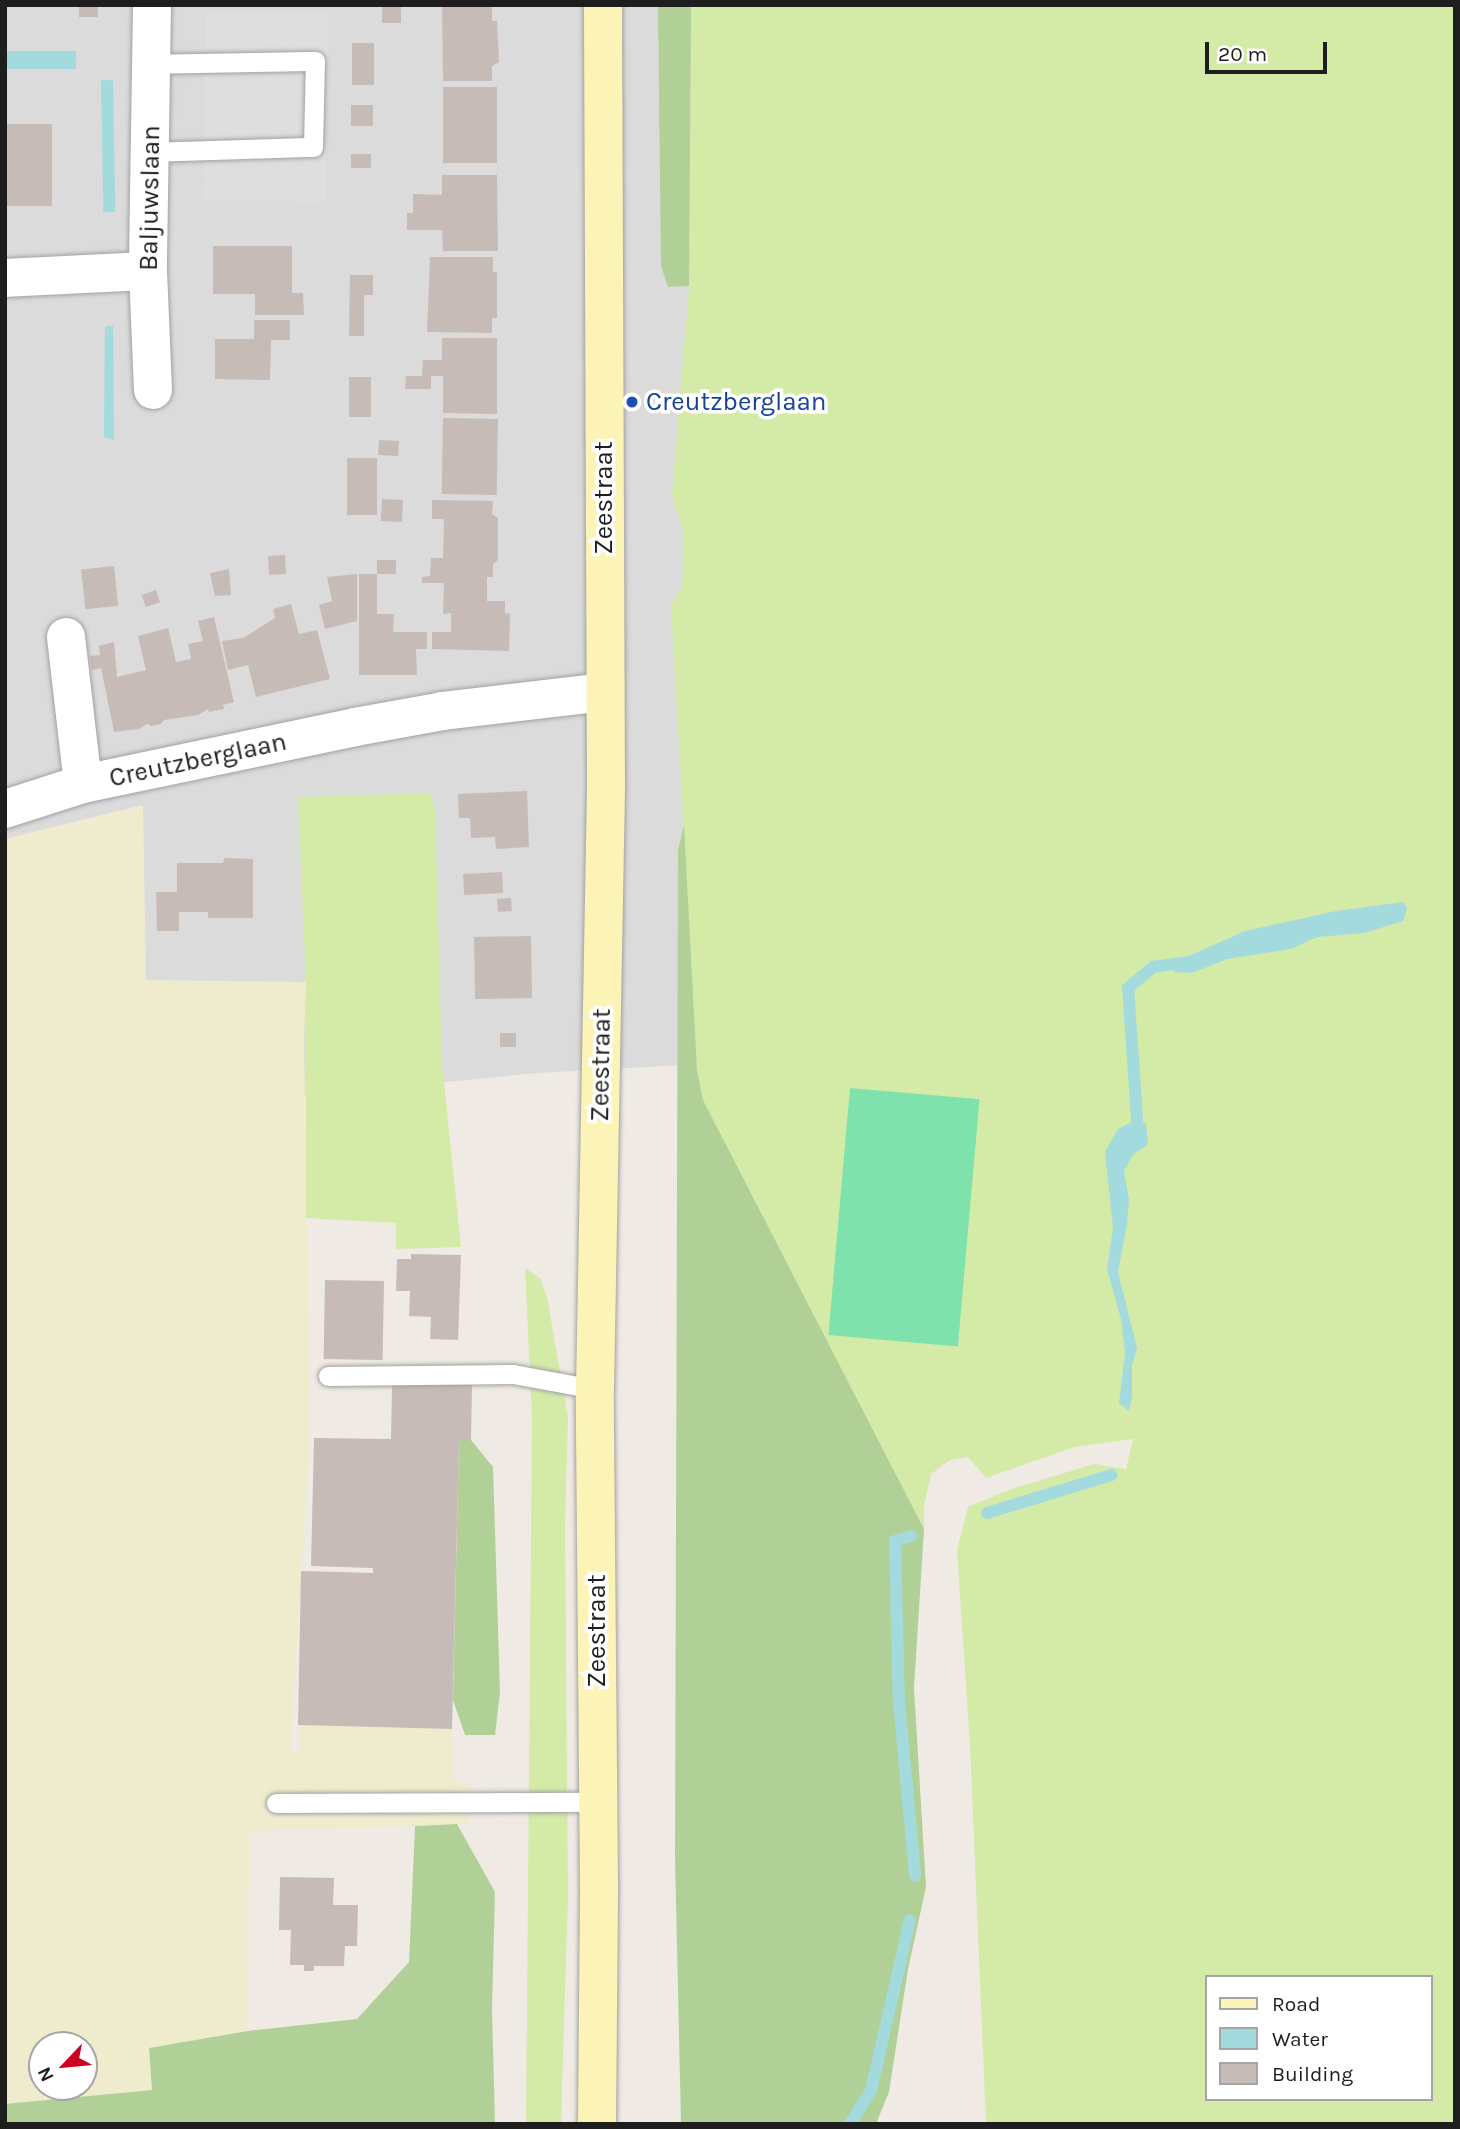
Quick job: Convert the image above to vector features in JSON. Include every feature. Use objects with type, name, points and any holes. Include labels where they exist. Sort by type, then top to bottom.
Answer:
[{"type":"main road","name":"Zeestraat","points":[[597,2124],[595,1389],[606,788],[603,5]]},
{"type":"street","name":"Baljuwslaan","points":[[152,5],[148,271],[153,390]]},
{"type":"street","points":[[5,278],[148,271]]},
{"type":"street","name":"Creutzberglaan","points":[[66,637],[83,784]]},
{"type":"street","name":"Creutzberglaan","points":[[5,809],[83,784],[443,711],[604,692]]},
{"type":"lane","points":[[150,152],[313,148],[316,61],[151,65]]},
{"type":"lane","points":[[328,1376],[513,1374],[595,1389]]},
{"type":"lane","points":[[276,1803],[598,1802]]},
{"type":"shaded area","points":[[5,5],[821,5],[772,1060],[537,1073],[5,1125]]},
{"type":"shaded area","points":[[206,11],[329,13],[326,202],[203,200]]},
{"type":"shaded area","points":[[143,805],[146,980],[306,982],[304,1039],[310,1438],[290,1751],[300,1752],[298,1725],[452,1729],[453,1781],[472,1784],[469,1824],[249,1831],[248,2031],[150,2048],[152,2090],[98,2095],[98,2031],[28,2031],[28,2101],[36,2101],[5,2104],[5,839]]},
{"type":"green space","points":[[658,5],[691,5],[689,286],[668,287],[661,266]]},
{"type":"green space","points":[[691,5],[1455,5],[1455,2124],[986,2124],[970,1745],[957,1550],[968,1507],[1011,1489],[1094,1464],[1126,1469],[1133,1439],[1074,1447],[986,1478],[968,1457],[950,1460],[931,1474],[924,1506],[924,1529],[703,1100],[697,1070],[671,603],[682,588],[684,533],[672,496],[689,286]]},
{"type":"green space","points":[[430,793],[435,809],[442,1063],[461,1247],[396,1249],[396,1223],[306,1218],[306,982],[298,797]]},
{"type":"green space","points":[[684,825],[697,1070],[703,1100],[924,1529],[914,1688],[926,1887],[908,1969],[889,2092],[876,2124],[681,2124],[675,1857],[678,850]]},
{"type":"green space","points":[[850,1088],[980,1099],[958,1346],[828,1335]]},
{"type":"green space","points":[[525,1268],[540,1278],[547,1297],[568,1417],[565,1525],[568,1897],[561,2124],[526,2124],[532,1417]]},
{"type":"green space","points":[[459,1440],[471,1440],[493,1467],[500,1692],[495,1735],[465,1735],[453,1700]]},
{"type":"green space","points":[[457,1824],[495,1892],[492,2009],[495,2124],[5,2124],[5,2104],[98,2101],[98,2095],[152,2090],[149,2048],[248,2031],[357,2019],[409,1962],[415,1826]]},
{"type":"water","points":[[5,51],[76,51],[76,69],[5,69]]},
{"type":"water","points":[[101,80],[113,80],[115,212],[103,212]]},
{"type":"water","points":[[105,326],[113,326],[114,440],[104,437]]},
{"type":"water","points":[[1403,902],[1407,909],[1403,921],[1364,933],[1317,937],[1291,949],[1227,959],[1192,973],[1174,972],[1173,963],[1245,931],[1336,911]]},
{"type":"water","points":[[1130,1123],[1146,1123],[1148,1144],[1133,1155],[1124,1171],[1129,1199],[1118,1272],[1137,1348],[1132,1366],[1132,1398],[1129,1411],[1119,1403],[1125,1353],[1121,1319],[1107,1269],[1113,1227],[1105,1152],[1118,1129]]},
{"type":"building","points":[[79,5],[98,5],[98,17],[79,17]]},
{"type":"building","points":[[442,5],[492,5],[492,21],[497,21],[499,62],[492,66],[492,81],[443,81]]},
{"type":"building","points":[[382,6],[401,6],[401,23],[382,23]]},
{"type":"building","points":[[352,43],[374,43],[374,85],[352,85]]},
{"type":"building","points":[[443,87],[497,87],[497,163],[443,163]]},
{"type":"building","points":[[351,105],[373,105],[373,126],[351,126]]},
{"type":"building","points":[[5,124],[52,124],[52,206],[5,206]]},
{"type":"building","points":[[351,154],[371,154],[371,168],[351,168]]},
{"type":"building","points":[[442,175],[497,175],[498,251],[443,251],[442,230],[407,230],[407,213],[413,213],[413,194],[442,195]]},
{"type":"building","points":[[213,246],[292,246],[292,293],[303,293],[304,315],[255,315],[255,294],[213,294]]},
{"type":"building","points":[[430,257],[493,257],[493,272],[497,272],[497,318],[492,318],[492,333],[427,332]]},
{"type":"building","points":[[350,275],[373,275],[373,295],[364,295],[364,336],[349,336]]},
{"type":"building","points":[[254,320],[290,320],[290,340],[271,340],[270,380],[215,379],[215,339],[254,339]]},
{"type":"building","points":[[442,338],[497,338],[497,414],[443,413],[443,376],[431,376],[431,389],[405,389],[406,376],[422,376],[423,360],[442,360]]},
{"type":"building","points":[[349,377],[371,377],[371,417],[349,417]]},
{"type":"building","points":[[443,418],[498,419],[497,495],[442,494]]},
{"type":"building","points":[[379,440],[399,441],[398,456],[378,455]]},
{"type":"building","points":[[347,458],[377,458],[377,515],[347,515]]},
{"type":"building","points":[[382,499],[403,500],[402,522],[381,521]]},
{"type":"building","points":[[432,500],[493,501],[492,514],[498,518],[498,560],[493,564],[493,577],[487,577],[487,601],[505,601],[505,613],[510,614],[509,651],[432,649],[432,632],[451,632],[451,613],[443,614],[444,583],[422,583],[422,577],[430,576],[431,558],[443,558],[444,519],[432,519]]},
{"type":"building","points":[[285,555],[286,574],[269,575],[268,556]]},
{"type":"building","points":[[377,560],[396,560],[396,574],[377,574]]},
{"type":"building","points":[[114,566],[118,606],[85,609],[81,569]]},
{"type":"building","points":[[229,569],[231,595],[215,596],[210,573]]},
{"type":"building","points":[[357,574],[357,621],[325,629],[319,605],[332,601],[327,577]]},
{"type":"building","points":[[359,574],[377,574],[377,614],[394,614],[393,632],[427,632],[427,649],[416,649],[417,675],[359,675]]},
{"type":"building","points":[[156,590],[160,602],[146,607],[142,595]]},
{"type":"building","points":[[291,604],[299,634],[317,630],[330,679],[256,697],[248,665],[228,670],[222,641],[243,638],[275,618],[273,609]]},
{"type":"building","points":[[214,617],[234,702],[223,705],[224,709],[209,712],[208,709],[198,715],[114,732],[101,668],[92,670],[90,656],[100,655],[99,646],[114,642],[117,677],[146,670],[138,636],[168,628],[176,662],[191,659],[188,644],[203,641],[198,621]]},
{"type":"building","points":[[527,791],[529,847],[496,849],[495,837],[471,838],[470,818],[459,818],[458,794]]},
{"type":"building","points":[[224,858],[253,859],[253,918],[208,918],[208,912],[179,912],[179,931],[157,931],[156,892],[177,892],[177,863],[223,863]]},
{"type":"building","points":[[502,872],[503,893],[464,895],[463,874]]},
{"type":"building","points":[[511,898],[512,911],[498,912],[497,899]]},
{"type":"building","points":[[531,936],[532,998],[475,999],[474,937]]},
{"type":"building","points":[[500,1033],[516,1033],[516,1047],[500,1047]]},
{"type":"building","points":[[411,1254],[461,1255],[458,1340],[430,1339],[431,1317],[409,1316],[410,1291],[396,1291],[397,1259],[411,1259]]},
{"type":"building","points":[[325,1280],[384,1281],[383,1360],[324,1359]]},
{"type":"building","points":[[392,1383],[472,1385],[471,1440],[459,1440],[452,1729],[298,1725],[301,1571],[373,1573],[373,1568],[311,1566],[314,1438],[391,1439]]},
{"type":"building","points":[[280,1877],[334,1878],[333,1905],[358,1905],[357,1946],[345,1946],[344,1966],[314,1966],[314,1971],[304,1971],[304,1965],[290,1965],[291,1930],[279,1930]]},
{"type":"waterway","points":[[1135,1138],[1138,1133],[1128,988],[1153,967],[1188,962]]},
{"type":"waterway","points":[[987,1513],[1111,1475]]},
{"type":"waterway","points":[[911,1536],[895,1541],[899,1702],[915,1875]]},
{"type":"waterway","points":[[850,2124],[871,2091],[910,1920]]},
{"type":"place","name":"Creutzberglaan","points":[[632,402]]}]
